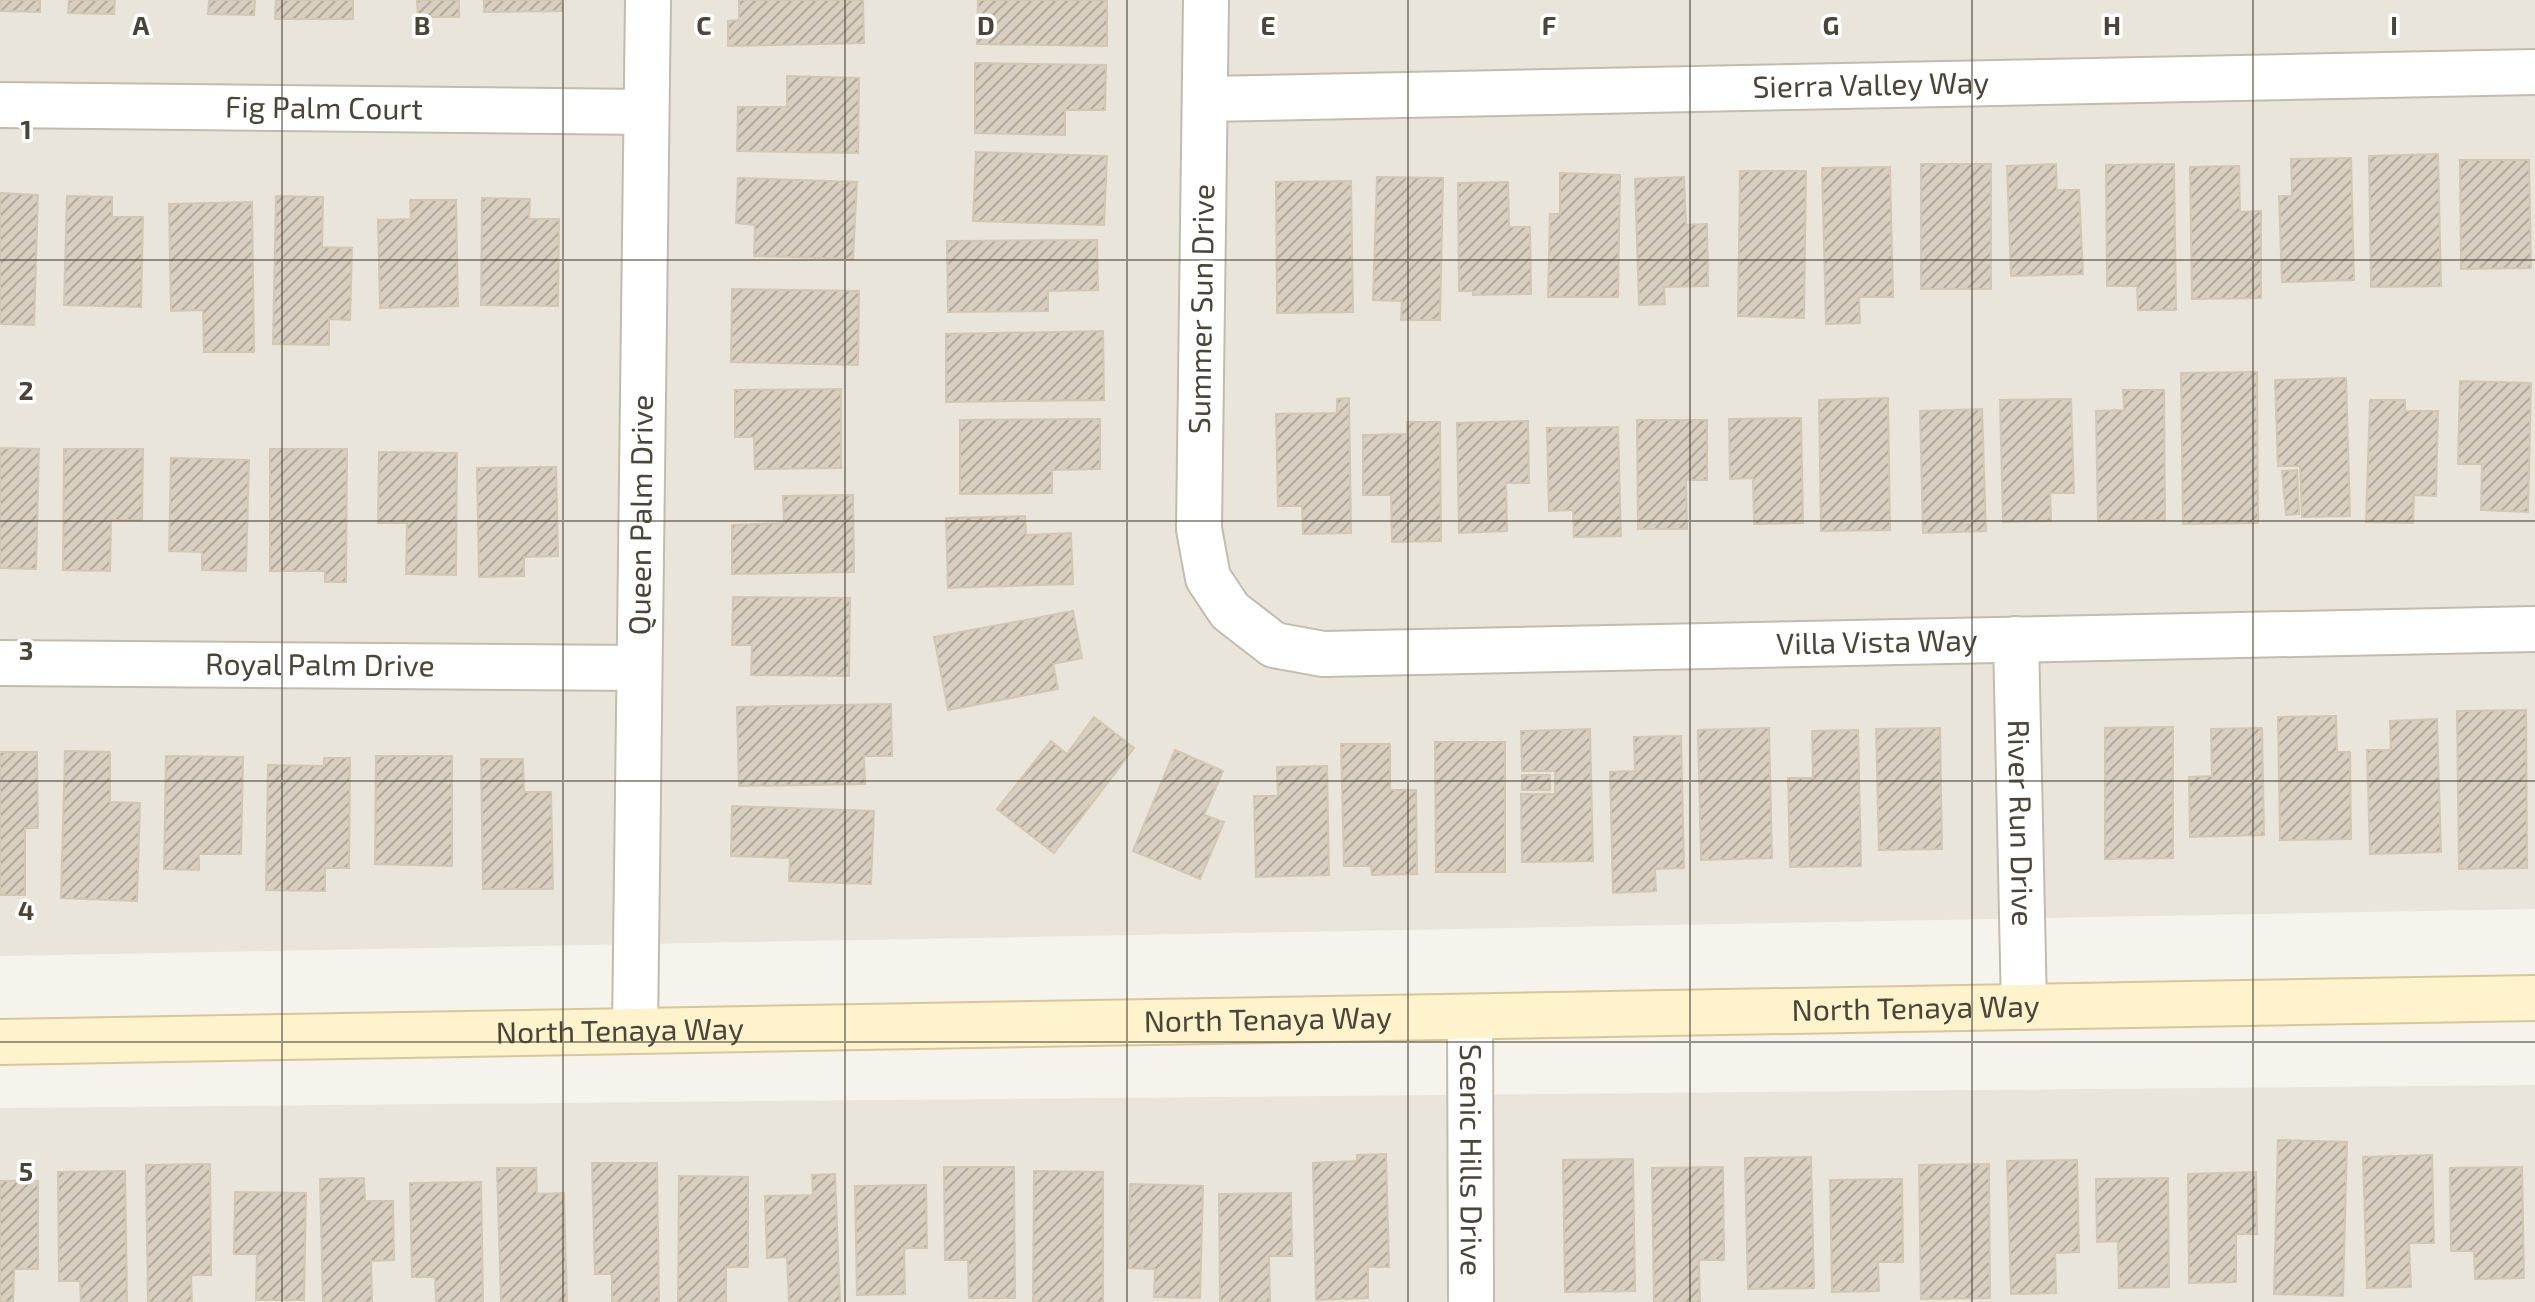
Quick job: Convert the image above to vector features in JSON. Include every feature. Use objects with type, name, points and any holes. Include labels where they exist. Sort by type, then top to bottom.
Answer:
[{"type":"main road","name":"North Tenaya Way","points":[[0,1042],[2535,998]]},
{"type":"street","name":"Queen Palm Drive","points":[[635,1031],[648,0]]},
{"type":"street","name":"Summer Sun Drive","points":[[1206,0],[1199,529],[1208,578],[1230,611]]},
{"type":"street","name":"Sierra Valley Way","points":[[1205,99],[2535,72]]},
{"type":"street","name":"Fig Palm Court","points":[[0,105],[646,112]]},
{"type":"street","name":"Villa Vista Way","points":[[1230,611],[1274,645],[1323,654],[2535,629]]},
{"type":"street","name":"River Run Drive","points":[[2016,639],[2024,1007]]},
{"type":"street","name":"Royal Palm Drive","points":[[0,663],[639,668]]},
{"type":"street","name":"Scenic Hills Drive","points":[[1470,1018],[1471,1302]]},
{"type":"shaded area","points":[[0,0],[2535,0],[2535,909],[0,956]]},
{"type":"shaded area","points":[[2535,1085],[2535,1302],[0,1302],[0,1108]]},
{"type":"building","points":[[1,0],[40,0],[40,12],[0,11]]},
{"type":"building","points":[[69,0],[115,0],[114,14],[68,13]]},
{"type":"building","points":[[209,0],[255,0],[254,15],[208,14]]},
{"type":"building","points":[[276,0],[353,0],[353,19],[275,19]]},
{"type":"building","points":[[417,0],[459,0],[459,17],[418,17]]},
{"type":"building","points":[[484,0],[562,0],[562,11],[484,12]]},
{"type":"building","points":[[739,0],[863,0],[864,43],[728,46],[728,21],[739,20]]},
{"type":"building","points":[[978,0],[1107,0],[1107,46],[977,44]]},
{"type":"building","points":[[975,63],[1106,65],[1105,110],[1065,110],[1065,135],[975,133]]},
{"type":"building","points":[[787,76],[859,78],[858,153],[737,151],[738,107],[787,107]]},
{"type":"building","points":[[976,152],[1107,156],[1104,225],[973,221]]},
{"type":"building","points":[[2438,154],[2441,286],[2371,287],[2369,156]]},
{"type":"building","points":[[2351,158],[2354,280],[2282,282],[2279,196],[2292,196],[2291,159]]},
{"type":"building","points":[[2460,160],[2529,160],[2531,268],[2461,269]]},
{"type":"building","points":[[1921,164],[1991,164],[1991,289],[1921,289]]},
{"type":"building","points":[[2056,164],[2057,190],[2079,190],[2083,274],[2011,276],[2007,166]]},
{"type":"building","points":[[2174,164],[2176,310],[2138,310],[2137,286],[2107,286],[2106,165]]},
{"type":"building","points":[[2239,166],[2240,212],[2261,211],[2261,298],[2192,299],[2190,167]]},
{"type":"building","points":[[1890,167],[1893,297],[1859,297],[1860,323],[1826,324],[1822,168]]},
{"type":"building","points":[[1740,171],[1806,171],[1804,318],[1738,316]]},
{"type":"building","points":[[1560,173],[1620,175],[1618,297],[1548,297],[1550,214],[1560,214]]},
{"type":"building","points":[[1377,177],[1443,178],[1440,320],[1401,320],[1402,301],[1373,300]]},
{"type":"building","points":[[1684,177],[1686,225],[1707,224],[1708,286],[1664,287],[1665,304],[1639,305],[1635,179]]},
{"type":"building","points":[[738,178],[857,182],[853,259],[754,256],[755,225],[736,223]]},
{"type":"building","points":[[1351,181],[1353,312],[1277,313],[1276,182]]},
{"type":"building","points":[[1508,182],[1509,227],[1530,227],[1531,294],[1473,295],[1473,291],[1459,291],[1458,183]]},
{"type":"building","points":[[0,193],[38,195],[34,325],[0,324]]},
{"type":"building","points":[[67,196],[112,197],[112,217],[143,217],[141,307],[64,305]]},
{"type":"building","points":[[276,196],[323,197],[322,247],[352,248],[350,320],[329,319],[329,345],[273,344]]},
{"type":"building","points":[[482,198],[530,199],[529,219],[559,219],[558,306],[481,305]]},
{"type":"building","points":[[410,200],[456,200],[458,306],[380,308],[378,220],[411,219]]},
{"type":"building","points":[[252,202],[254,352],[204,352],[203,310],[171,311],[169,204]]},
{"type":"building","points":[[1097,240],[1098,290],[1048,291],[1048,311],[948,312],[947,241]]},
{"type":"building","points":[[732,289],[859,291],[858,365],[731,362]]},
{"type":"building","points":[[1103,331],[1104,400],[946,402],[946,334]]},
{"type":"building","points":[[2257,372],[2258,523],[2183,524],[2181,373]]},
{"type":"building","points":[[2346,378],[2350,516],[2302,517],[2300,466],[2278,466],[2275,380]]},
{"type":"building","points":[[2460,381],[2531,383],[2528,512],[2481,510],[2482,464],[2458,464]]},
{"type":"building","points":[[841,389],[841,468],[755,469],[754,437],[735,437],[735,390]]},
{"type":"building","points":[[2123,390],[2164,390],[2165,520],[2098,521],[2096,411],[2124,410]]},
{"type":"building","points":[[1349,398],[1351,533],[1303,534],[1302,506],[1278,506],[1276,414],[1337,413],[1337,399]]},
{"type":"building","points":[[1888,398],[1890,530],[1821,531],[1819,400]]},
{"type":"building","points":[[2071,399],[2074,493],[2050,493],[2051,521],[2003,522],[2000,400]]},
{"type":"building","points":[[2370,400],[2405,400],[2405,411],[2438,411],[2436,496],[2414,495],[2413,523],[2366,522]]},
{"type":"building","points":[[1982,409],[1986,531],[1923,533],[1920,411]]},
{"type":"building","points":[[1801,418],[1803,523],[1754,524],[1753,478],[1730,479],[1729,419]]},
{"type":"building","points":[[1100,419],[1100,469],[1052,470],[1052,493],[960,494],[960,420]]},
{"type":"building","points":[[1637,420],[1707,420],[1707,480],[1686,480],[1687,529],[1638,529]]},
{"type":"building","points":[[1528,421],[1529,483],[1506,483],[1507,531],[1459,533],[1457,423]]},
{"type":"building","points":[[1407,422],[1440,422],[1441,541],[1392,542],[1391,495],[1363,495],[1363,435],[1407,434]]},
{"type":"building","points":[[1618,427],[1621,536],[1574,537],[1573,510],[1549,511],[1547,428]]},
{"type":"building","points":[[0,448],[39,449],[36,569],[0,568]]},
{"type":"building","points":[[64,449],[143,449],[142,520],[111,520],[110,571],[63,570]]},
{"type":"building","points":[[270,449],[347,449],[346,582],[325,582],[325,571],[270,571]]},
{"type":"building","points":[[379,452],[457,453],[456,575],[406,574],[407,523],[378,523]]},
{"type":"building","points":[[171,458],[249,460],[246,571],[202,570],[202,552],[169,551]]},
{"type":"building","points":[[556,467],[558,556],[524,557],[524,576],[479,577],[477,468]]},
{"type":"building","points":[[2297,470],[2299,514],[2286,515],[2282,471]]},
{"type":"building","points":[[853,495],[854,572],[732,574],[732,525],[784,523],[783,496]]},
{"type":"building","points":[[1025,516],[1026,535],[1071,533],[1073,584],[948,588],[946,518]]},
{"type":"building","points":[[733,597],[850,598],[849,676],[751,675],[752,645],[732,645]]},
{"type":"building","points":[[1073,611],[1082,658],[1053,664],[1058,689],[948,710],[934,637]]},
{"type":"building","points":[[891,704],[892,756],[864,756],[865,784],[739,786],[737,707]]},
{"type":"building","points":[[2526,710],[2527,868],[2459,869],[2457,711]]},
{"type":"building","points":[[2336,716],[2337,752],[2350,752],[2351,839],[2280,840],[2278,717]]},
{"type":"building","points":[[1094,717],[1134,748],[1054,853],[997,809],[1051,741],[1067,754]]},
{"type":"building","points":[[2437,719],[2441,852],[2370,854],[2367,750],[2391,750],[2390,721]]},
{"type":"building","points":[[2173,727],[2173,858],[2105,859],[2105,728]]},
{"type":"building","points":[[1769,728],[1772,858],[1701,860],[1698,730]]},
{"type":"building","points":[[1940,728],[1942,849],[1879,850],[1876,729]]},
{"type":"building","points":[[2262,728],[2264,835],[2190,837],[2189,777],[2212,776],[2211,729]]},
{"type":"building","points":[[1590,729],[1593,861],[1522,862],[1521,794],[1555,794],[1555,771],[1522,771],[1521,731]]},
{"type":"building","points":[[1858,730],[1861,866],[1790,867],[1788,778],[1813,778],[1812,731]]},
{"type":"building","points":[[1681,736],[1684,868],[1655,869],[1656,891],[1613,893],[1610,772],[1635,771],[1634,737]]},
{"type":"building","points":[[1435,742],[1505,742],[1505,872],[1436,872]]},
{"type":"building","points":[[1341,744],[1390,744],[1390,790],[1416,790],[1417,874],[1372,875],[1371,866],[1344,866]]},
{"type":"building","points":[[1175,750],[1223,771],[1204,815],[1224,822],[1200,879],[1133,851]]},
{"type":"building","points":[[65,751],[110,752],[110,802],[140,803],[137,901],[61,898]]},
{"type":"building","points":[[0,752],[37,752],[38,828],[25,828],[25,895],[0,895]]},
{"type":"building","points":[[166,756],[243,757],[241,854],[199,854],[199,870],[164,869]]},
{"type":"building","points":[[376,756],[452,756],[452,866],[375,864]]},
{"type":"building","points":[[324,758],[350,758],[349,868],[325,868],[325,891],[266,890],[268,765],[324,766]]},
{"type":"building","points":[[481,759],[523,759],[524,792],[551,792],[553,889],[483,889]]},
{"type":"building","points":[[1327,766],[1329,875],[1256,877],[1254,796],[1278,796],[1277,767]]},
{"type":"building","points":[[1522,775],[1550,775],[1550,790],[1522,790]]},
{"type":"building","points":[[732,806],[874,811],[871,884],[789,881],[790,858],[731,856]]},
{"type":"building","points":[[2278,1140],[2347,1142],[2343,1296],[2274,1294]]},
{"type":"building","points":[[1386,1154],[1389,1267],[1368,1267],[1368,1298],[1316,1300],[1313,1163],[1357,1161],[1357,1155]]},
{"type":"building","points":[[2432,1155],[2434,1243],[2409,1243],[2411,1287],[2367,1288],[2363,1157]]},
{"type":"building","points":[[1811,1157],[1814,1288],[1748,1289],[1745,1158]]},
{"type":"building","points":[[1633,1159],[1635,1291],[1565,1292],[1563,1160]]},
{"type":"building","points":[[2077,1160],[2079,1252],[2055,1253],[2056,1293],[2011,1294],[2007,1161]]},
{"type":"building","points":[[592,1163],[657,1163],[659,1302],[612,1302],[612,1274],[595,1274]]},
{"type":"building","points":[[210,1164],[211,1275],[191,1275],[192,1302],[148,1302],[146,1165]]},
{"type":"building","points":[[1989,1164],[1990,1298],[1921,1299],[1919,1165]]},
{"type":"building","points":[[944,1167],[1014,1167],[1015,1298],[969,1298],[968,1260],[945,1260]]},
{"type":"building","points":[[1723,1167],[1724,1260],[1699,1260],[1700,1302],[1654,1302],[1652,1168]]},
{"type":"building","points":[[2522,1167],[2524,1278],[2475,1279],[2474,1251],[2451,1251],[2450,1168]]},
{"type":"building","points":[[497,1168],[536,1168],[537,1194],[564,1193],[567,1302],[501,1302]]},
{"type":"building","points":[[125,1171],[127,1302],[81,1302],[80,1281],[59,1281],[58,1172]]},
{"type":"building","points":[[1034,1171],[1103,1172],[1103,1302],[1033,1302]]},
{"type":"building","points":[[2256,1172],[2257,1234],[2236,1234],[2236,1282],[2189,1283],[2188,1174]]},
{"type":"building","points":[[835,1174],[840,1302],[789,1302],[787,1257],[767,1258],[765,1196],[813,1195],[812,1175]]},
{"type":"building","points":[[679,1176],[748,1177],[748,1267],[726,1267],[726,1302],[678,1302]]},
{"type":"building","points":[[364,1178],[365,1201],[393,1201],[394,1260],[371,1261],[372,1302],[323,1302],[320,1179]]},
{"type":"building","points":[[2168,1178],[2169,1287],[2119,1288],[2118,1241],[2097,1242],[2096,1179]]},
{"type":"building","points":[[1902,1179],[1903,1262],[1878,1262],[1879,1291],[1832,1292],[1830,1180]]},
{"type":"building","points":[[0,1181],[38,1181],[38,1269],[14,1269],[13,1302],[0,1302]]},
{"type":"building","points":[[481,1182],[483,1302],[436,1302],[435,1277],[412,1277],[410,1183]]},
{"type":"building","points":[[1130,1184],[1203,1186],[1200,1298],[1154,1297],[1155,1269],[1128,1268]]},
{"type":"building","points":[[926,1185],[927,1248],[904,1248],[905,1294],[857,1295],[855,1186]]},
{"type":"building","points":[[235,1192],[306,1193],[304,1300],[256,1300],[257,1254],[234,1254]]},
{"type":"building","points":[[1291,1193],[1292,1256],[1269,1256],[1270,1302],[1220,1302],[1219,1194]]}]
